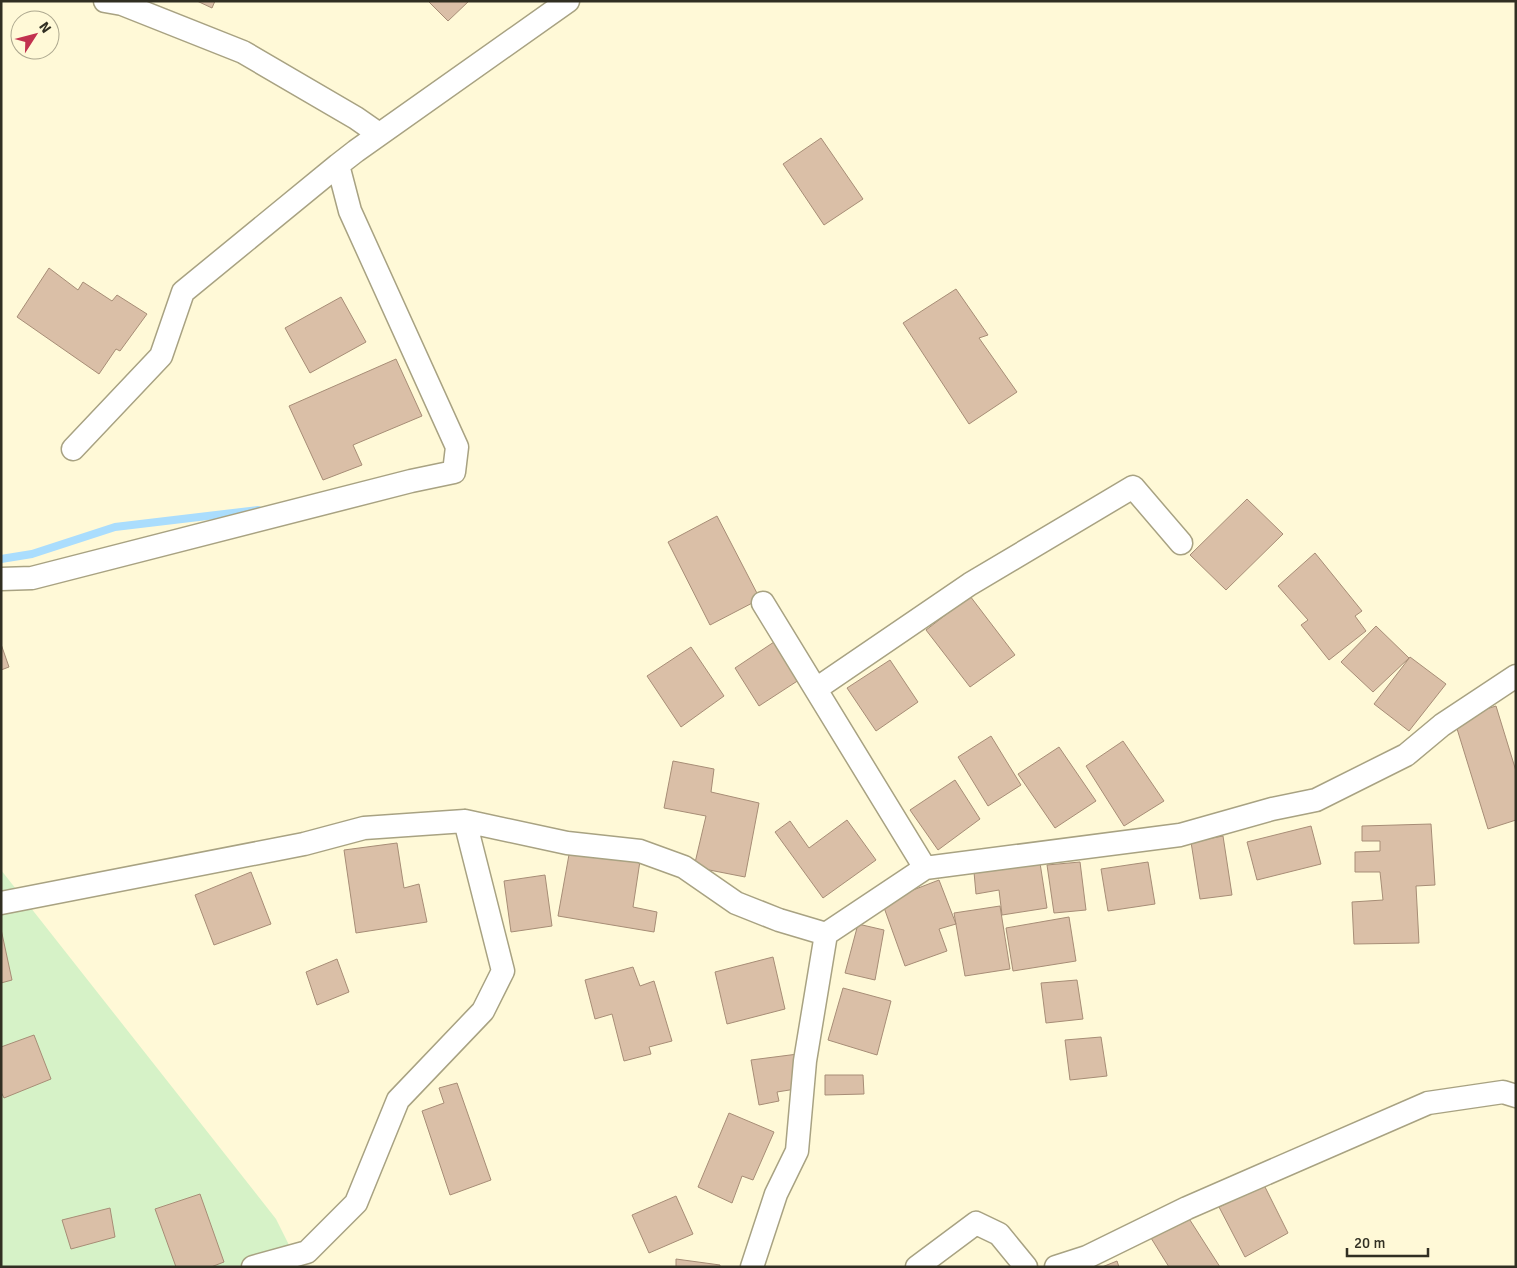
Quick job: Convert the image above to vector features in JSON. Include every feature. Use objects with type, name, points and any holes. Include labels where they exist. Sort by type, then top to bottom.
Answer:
[{"type":"street","points":[[105,1],[122,4],[243,52],[356,118],[379,134]]},
{"type":"street","points":[[73,449],[161,356],[183,292],[338,165],[379,134],[568,1]]},
{"type":"street","points":[[1,580],[32,578],[401,483],[454,472],[457,447],[350,211],[338,165]]},
{"type":"street","points":[[816,689],[970,584],[1134,487],[1181,543]]},
{"type":"street","points":[[764,603],[925,868]]},
{"type":"street","points":[[752,1267],[776,1194],[797,1151],[805,1061],[826,934],[925,868],[1180,836],[1272,809],[1316,800],[1406,755],[1442,725],[1516,676]]},
{"type":"street","points":[[1,903],[295,846],[364,828],[465,821],[566,843],[640,851],[684,867],[736,903],[779,920],[826,934]]},
{"type":"street","points":[[253,1267],[307,1252],[356,1203],[398,1100],[483,1010],[503,971],[465,821]]},
{"type":"street","points":[[1056,1267],[1087,1257],[1187,1208],[1428,1103],[1503,1092],[1516,1096]]},
{"type":"street","points":[[917,1267],[976,1223],[1000,1234],[1026,1267]]},
{"type":"green space","points":[[1,870],[276,1219],[300,1267],[1,1267]]},
{"type":"building","points":[[197,1],[215,1],[212,8]]},
{"type":"building","points":[[428,1],[469,1],[448,21]]},
{"type":"building","points":[[821,138],[863,199],[824,225],[783,164]]},
{"type":"building","points":[[49,268],[78,290],[83,282],[112,301],[117,295],[147,314],[120,351],[116,349],[99,374],[17,317]]},
{"type":"building","points":[[956,289],[988,335],[979,338],[1017,392],[969,424],[903,323]]},
{"type":"building","points":[[341,297],[366,342],[310,373],[285,328]]},
{"type":"building","points":[[396,359],[422,416],[353,445],[362,465],[323,480],[289,406]]},
{"type":"building","points":[[1247,499],[1283,534],[1226,590],[1190,555]]},
{"type":"building","points":[[717,516],[760,599],[710,625],[668,542]]},
{"type":"building","points":[[1315,553],[1362,611],[1355,616],[1366,631],[1329,660],[1301,625],[1308,620],[1278,586]]},
{"type":"building","points":[[970,596],[1015,655],[970,687],[926,630]]},
{"type":"building","points":[[1376,626],[1409,658],[1373,692],[1341,662]]},
{"type":"building","points":[[777,640],[802,678],[759,706],[735,668]]},
{"type":"building","points":[[1,644],[9,667],[1,670]]},
{"type":"building","points":[[691,647],[724,696],[681,727],[647,676]]},
{"type":"building","points":[[1410,657],[1446,684],[1409,731],[1374,704]]},
{"type":"building","points":[[890,660],[918,702],[876,731],[847,688]]},
{"type":"building","points":[[1496,706],[1516,771],[1516,820],[1488,829],[1454,719]]},
{"type":"building","points":[[991,736],[1021,785],[988,806],[958,757]]},
{"type":"building","points":[[1123,741],[1164,801],[1124,826],[1086,766]]},
{"type":"building","points":[[1059,747],[1096,801],[1055,828],[1018,774]]},
{"type":"building","points":[[673,761],[714,769],[711,792],[759,803],[745,877],[694,867],[706,816],[664,808]]},
{"type":"building","points":[[955,780],[980,819],[938,850],[910,810]]},
{"type":"building","points":[[847,820],[876,860],[823,898],[775,832],[790,821],[809,848]]},
{"type":"building","points":[[1431,824],[1435,885],[1416,886],[1419,943],[1354,944],[1352,902],[1383,900],[1380,872],[1355,872],[1355,852],[1380,851],[1380,841],[1362,841],[1362,826]]},
{"type":"building","points":[[1311,826],[1321,864],[1257,880],[1247,842]]},
{"type":"building","points":[[1223,836],[1232,895],[1200,899],[1191,842]]},
{"type":"building","points":[[397,843],[404,888],[419,884],[427,922],[356,933],[344,850]]},
{"type":"building","points":[[570,849],[640,861],[633,907],[657,912],[654,932],[558,916]]},
{"type":"building","points":[[1080,862],[1086,910],[1054,913],[1047,865]]},
{"type":"building","points":[[1148,862],[1155,904],[1108,911],[1101,869]]},
{"type":"building","points":[[1040,863],[1047,908],[1002,915],[999,890],[976,894],[974,872]]},
{"type":"building","points":[[251,872],[271,924],[214,945],[195,895]]},
{"type":"building","points":[[545,875],[552,926],[511,932],[504,881]]},
{"type":"building","points":[[939,880],[956,924],[939,929],[947,951],[905,966],[882,902]]},
{"type":"building","points":[[1000,906],[1010,969],[965,976],[954,913]]},
{"type":"building","points":[[1069,917],[1076,961],[1013,971],[1006,928]]},
{"type":"building","points":[[858,924],[884,930],[875,980],[845,973]]},
{"type":"building","points":[[1,929],[12,980],[1,983]]},
{"type":"building","points":[[773,957],[785,1009],[727,1024],[715,972]]},
{"type":"building","points":[[337,959],[349,992],[317,1005],[306,972]]},
{"type":"building","points":[[633,967],[640,986],[654,981],[672,1041],[649,1047],[651,1054],[624,1061],[612,1014],[595,1019],[585,980]]},
{"type":"building","points":[[1077,980],[1083,1019],[1046,1023],[1041,983]]},
{"type":"building","points":[[843,988],[891,1001],[877,1055],[828,1040]]},
{"type":"building","points":[[34,1035],[51,1079],[4,1098],[1,1092],[1,1047]]},
{"type":"building","points":[[1101,1037],[1107,1076],[1070,1080],[1065,1040]]},
{"type":"building","points":[[798,1054],[802,1088],[777,1092],[779,1101],[759,1105],[751,1060]]},
{"type":"building","points":[[825,1075],[863,1075],[864,1094],[825,1095]]},
{"type":"building","points":[[457,1083],[491,1180],[450,1195],[422,1111],[444,1103],[439,1088]]},
{"type":"building","points":[[729,1113],[774,1132],[753,1180],[742,1176],[732,1203],[698,1187]]},
{"type":"building","points":[[1264,1185],[1288,1233],[1245,1257],[1219,1207]]},
{"type":"building","points":[[200,1194],[224,1262],[211,1267],[176,1267],[155,1209]]},
{"type":"building","points":[[676,1196],[693,1234],[649,1253],[632,1215]]},
{"type":"building","points":[[110,1208],[115,1237],[71,1249],[62,1220]]},
{"type":"building","points":[[1188,1217],[1220,1267],[1169,1267],[1151,1238]]},
{"type":"building","points":[[676,1259],[720,1265],[720,1267],[676,1267]]},
{"type":"building","points":[[1117,1261],[1119,1267],[1102,1267]]},
{"type":"waterway","points":[[1,559],[32,554],[115,527],[258,510]]}]
